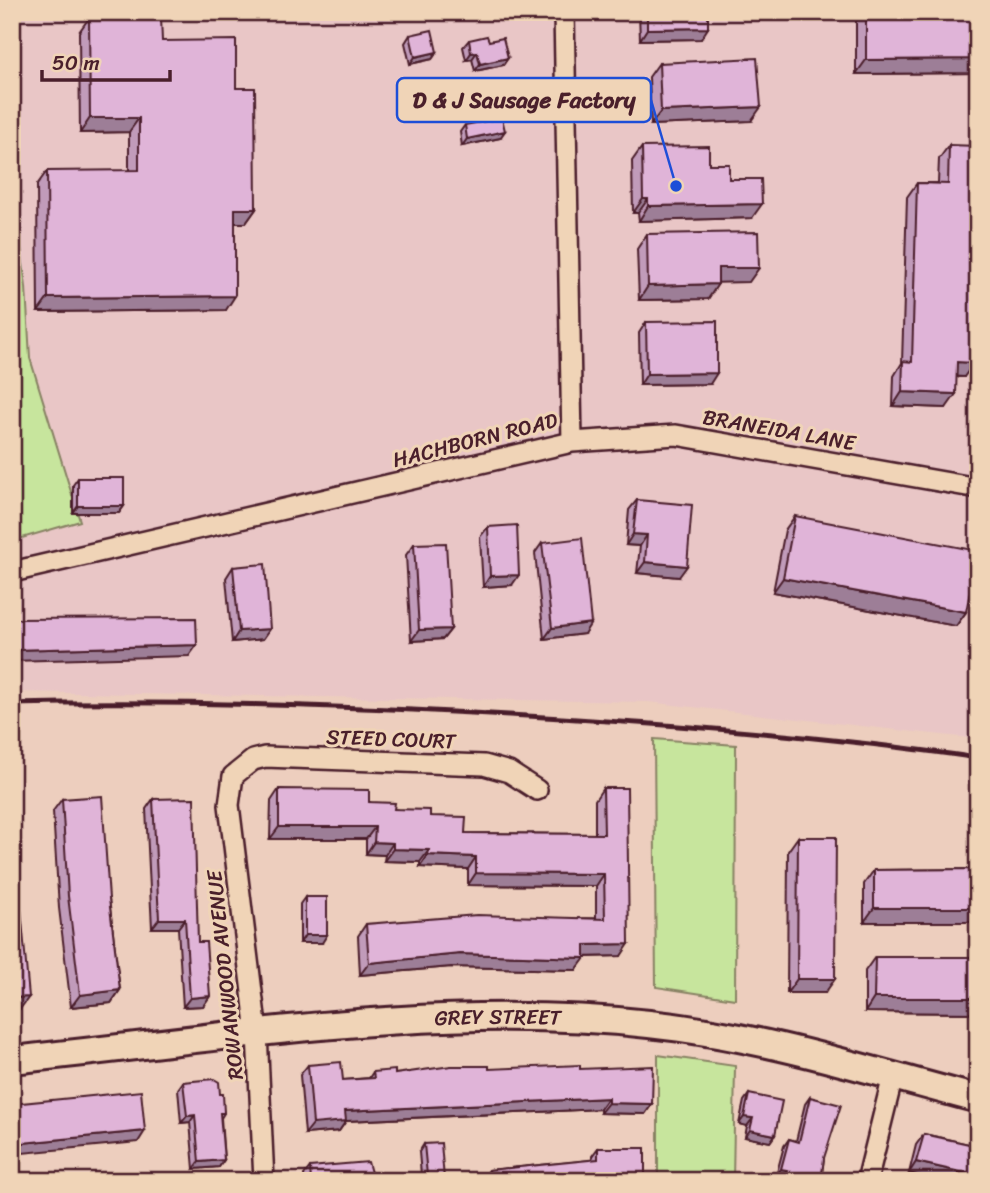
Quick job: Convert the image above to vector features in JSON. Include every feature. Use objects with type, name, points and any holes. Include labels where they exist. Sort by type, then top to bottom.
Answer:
[{"type":"street","name":"HACHBORN ROAD","points":[[12,572],[572,442],[564,12]]},
{"type":"street","name":"BRANEIDA LANE","points":[[572,442],[676,435],[978,488]]},
{"type":"street","name":"STEED COURT","points":[[240,768],[265,757],[484,765],[509,772],[537,790]]},
{"type":"street","name":"ROWANWOOD AVENUE","points":[[240,768],[233,776],[229,805],[257,1033],[264,1181]]},
{"type":"street","name":"GREY STREET","points":[[12,1060],[257,1033],[465,1016],[586,1019],[762,1040],[978,1099]]},
{"type":"street","points":[[867,1181],[893,1076]]},
{"type":"shaded area","points":[[12,12],[978,12],[978,195],[968,464],[978,465],[978,739],[648,702],[12,692],[12,541],[80,520],[30,358],[26,287],[18,224],[17,136],[12,147]]},
{"type":"green space","points":[[18,134],[18,224],[26,287],[30,358],[80,521],[12,541],[12,147]]},
{"type":"green space","points":[[654,739],[736,745],[735,999],[656,987]]},
{"type":"green space","points":[[658,1055],[735,1066],[733,1181],[658,1181]]},
{"type":"building","points":[[647,12],[708,12],[708,28],[647,29]]},
{"type":"building","points":[[866,12],[978,12],[978,59],[866,60]]},
{"type":"building","points":[[161,17],[162,41],[236,40],[236,88],[255,88],[256,209],[235,209],[235,296],[48,298],[47,171],[139,170],[139,118],[90,118],[89,18]]},
{"type":"building","points":[[432,30],[437,52],[415,57],[410,35]]},
{"type":"building","points":[[487,36],[489,41],[503,38],[508,58],[480,64],[477,52],[471,53],[469,40]]},
{"type":"building","points":[[12,49],[18,54],[20,121],[12,121]]},
{"type":"building","points":[[757,58],[761,107],[661,111],[659,63]]},
{"type":"building","points":[[502,118],[505,131],[467,139],[465,125]]},
{"type":"building","points":[[949,145],[978,146],[974,363],[957,362],[956,394],[902,392],[903,361],[912,362],[917,183],[948,184]]},
{"type":"building","points":[[709,146],[709,164],[729,164],[729,179],[761,179],[762,204],[648,206],[648,199],[643,199],[642,147]]},
{"type":"building","points":[[758,232],[759,268],[718,268],[718,284],[648,286],[647,234]]},
{"type":"building","points":[[717,321],[717,373],[647,374],[646,322]]},
{"type":"building","points":[[78,478],[124,478],[124,506],[78,506]]},
{"type":"building","points":[[637,500],[692,505],[687,566],[645,562],[647,535],[633,534]]},
{"type":"building","points":[[795,516],[978,551],[966,612],[783,578]]},
{"type":"building","points":[[517,525],[519,575],[490,576],[488,527]]},
{"type":"building","points":[[582,538],[591,623],[552,628],[542,543]]},
{"type":"building","points":[[446,543],[451,629],[419,630],[414,544]]},
{"type":"building","points":[[265,564],[270,629],[239,631],[233,567]]},
{"type":"building","points":[[196,618],[197,645],[12,650],[12,619]]},
{"type":"building","points":[[603,788],[627,788],[629,944],[585,945],[585,958],[460,954],[369,963],[366,924],[477,915],[605,919],[604,874],[476,873],[476,857],[428,855],[429,850],[393,849],[393,843],[374,842],[375,827],[279,827],[279,789],[369,790],[369,802],[395,803],[394,809],[430,810],[430,816],[466,817],[465,833],[604,834]]},
{"type":"building","points":[[102,796],[109,899],[120,990],[80,995],[68,896],[62,799]]},
{"type":"building","points":[[194,798],[198,942],[206,942],[210,996],[190,998],[185,919],[159,919],[153,799]]},
{"type":"building","points":[[12,811],[29,997],[12,998]]},
{"type":"building","points":[[798,837],[836,837],[835,979],[797,979]]},
{"type":"building","points":[[978,869],[978,908],[874,908],[874,870]]},
{"type":"building","points":[[305,897],[327,897],[327,935],[305,935]]},
{"type":"building","points":[[875,957],[978,957],[978,998],[874,998]]},
{"type":"building","points":[[341,1062],[343,1080],[374,1078],[373,1072],[395,1070],[395,1074],[451,1066],[489,1066],[489,1069],[580,1065],[580,1069],[653,1066],[652,1104],[608,1103],[608,1098],[345,1111],[346,1121],[313,1124],[308,1065]]},
{"type":"building","points":[[214,1079],[219,1082],[220,1094],[223,1094],[224,1113],[220,1113],[224,1160],[199,1162],[195,1115],[187,1116],[183,1082]]},
{"type":"building","points":[[141,1091],[145,1131],[12,1144],[12,1104]]},
{"type":"building","points":[[749,1094],[782,1101],[775,1135],[750,1130],[753,1118],[744,1117]]},
{"type":"building","points":[[810,1097],[841,1105],[824,1158],[821,1181],[785,1181],[787,1170],[781,1169],[789,1139],[799,1142]]},
{"type":"building","points":[[924,1134],[978,1146],[978,1176],[916,1162]]},
{"type":"building","points":[[441,1143],[444,1179],[490,1177],[489,1170],[598,1159],[598,1148],[645,1148],[645,1176],[583,1176],[583,1181],[311,1181],[310,1167],[368,1162],[373,1180],[427,1175],[424,1144]]},
{"type":"railway","points":[[12,704],[242,704],[536,717],[789,736],[978,758]]},
{"type":"place","name":"D & J Sausage Factory","points":[[676,186]]}]
